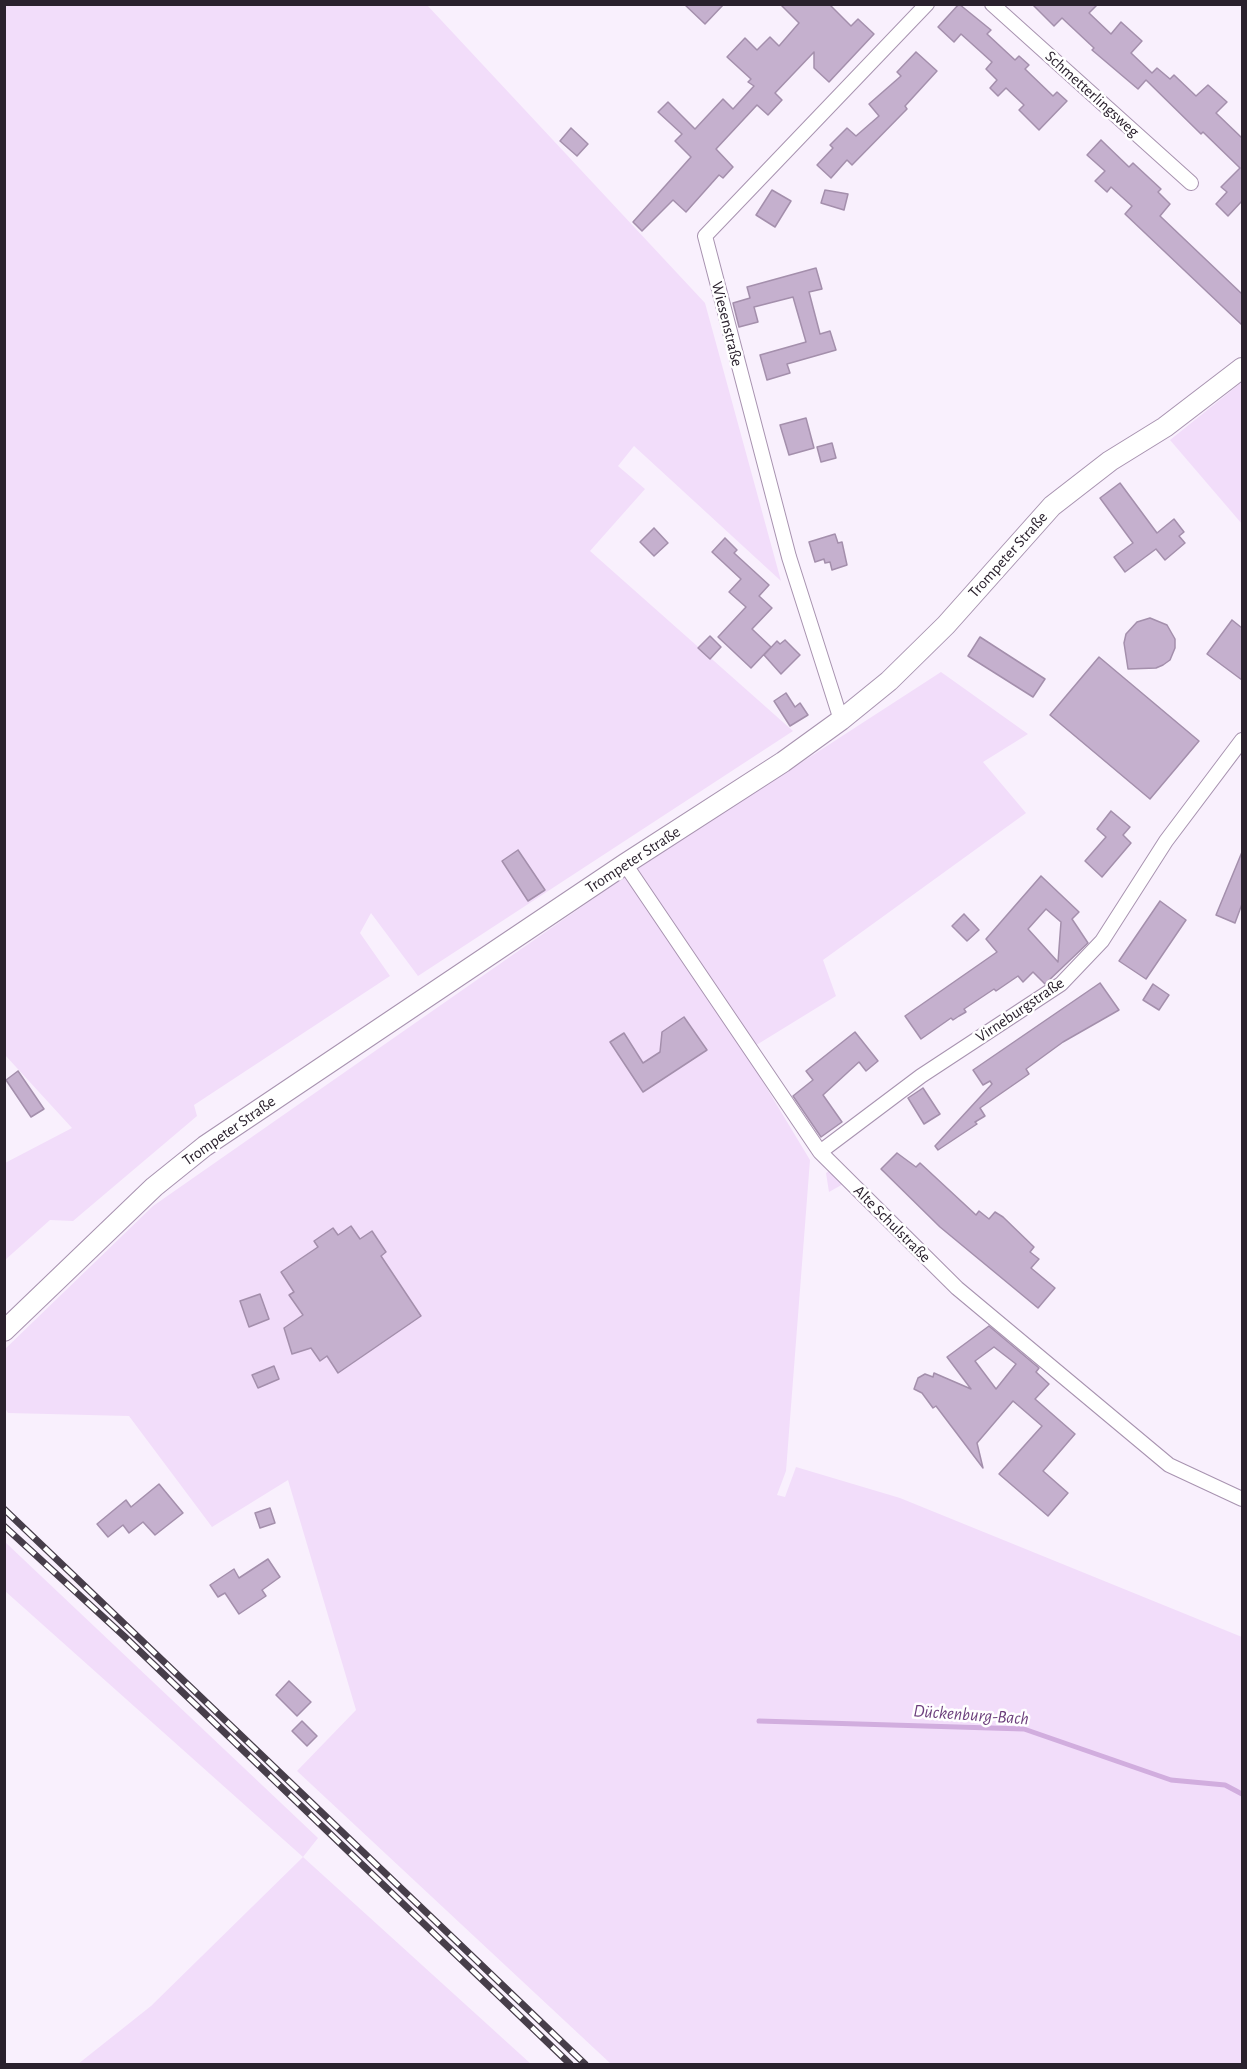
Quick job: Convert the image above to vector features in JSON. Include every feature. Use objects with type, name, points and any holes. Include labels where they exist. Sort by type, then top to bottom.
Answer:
[{"type":"main road","name":"Trompeter Straße","points":[[4,1331],[154,1187],[205,1146],[625,864],[783,762],[841,720],[889,681],[946,626],[1052,506],[1110,461],[1165,427],[1242,368]]},
{"type":"street","name":"Wiesenstraße","points":[[841,720],[789,557],[705,236],[927,4]]},
{"type":"street","name":"Schmetterlingsweg","points":[[992,4],[1191,183]]},
{"type":"street","name":"Virneburgstraße","points":[[820,1152],[921,1076],[1061,984],[1102,940],[1166,841],[1242,740]]},
{"type":"street","name":"Alte Schulstraße","points":[[625,864],[820,1152],[957,1288],[1169,1465],[1242,1499]]},
{"type":"shaded area","points":[[5,5],[427,5],[705,303],[781,581],[634,446],[618,466],[645,489],[590,551],[793,731],[418,976],[371,913],[360,933],[390,976],[194,1105],[197,1116],[73,1221],[50,1220],[5,1260],[5,1163],[72,1128],[5,1055]]},
{"type":"shaded area","points":[[1242,382],[1242,524],[1170,440]]},
{"type":"shaded area","points":[[941,672],[1028,734],[983,762],[1026,813],[823,960],[836,996],[745,1052],[810,1160],[786,1471],[777,1495],[785,1497],[796,1467],[900,1498],[1242,1637],[1242,2064],[611,2064],[297,1771],[356,1710],[288,1480],[212,1527],[129,1416],[8,1413],[5,1408],[4,1350],[153,1206],[620,880]]},
{"type":"shaded area","points":[[832,1169],[845,1183],[829,1192],[826,1173]]},
{"type":"shaded area","points":[[4,1541],[318,1838],[303,1857],[5,1591]]},
{"type":"shaded area","points":[[303,1857],[531,2064],[78,2064],[151,2006]]},
{"type":"building","points":[[684,4],[724,4],[705,24]]},
{"type":"building","points":[[780,4],[829,4],[851,26],[858,19],[874,34],[829,82],[814,68],[814,52],[775,93],[782,100],[768,115],[757,105],[716,149],[733,167],[723,178],[719,175],[686,212],[673,200],[642,231],[633,222],[691,157],[675,141],[682,134],[658,112],[668,102],[695,129],[723,99],[733,109],[754,86],[748,82],[751,79],[727,57],[745,38],[757,50],[770,37],[779,46],[799,23]]},
{"type":"building","points":[[959,4],[991,30],[987,34],[1015,60],[1019,56],[1029,65],[1025,69],[1053,96],[1057,92],[1067,101],[1039,130],[1019,110],[1024,105],[1006,88],[998,96],[990,88],[997,80],[986,69],[992,62],[961,34],[954,42],[938,27]]},
{"type":"building","points":[[1032,4],[1098,4],[1089,13],[1111,34],[1121,22],[1142,41],[1131,53],[1152,73],[1157,68],[1170,79],[1174,75],[1196,96],[1208,85],[1227,102],[1216,113],[1242,138],[1242,201],[1228,216],[1216,204],[1227,192],[1221,187],[1240,168],[1203,132],[1201,134],[1146,80],[1138,89],[1092,50],[1094,48],[1062,18],[1054,26]]},
{"type":"building","points":[[916,52],[937,71],[905,106],[907,109],[852,165],[847,160],[831,178],[817,165],[833,148],[830,145],[847,128],[856,136],[879,116],[869,104],[901,76],[897,72]]},
{"type":"building","points":[[571,128],[588,144],[577,156],[560,141]]},
{"type":"building","points":[[1101,140],[1129,167],[1133,163],[1161,189],[1158,192],[1170,204],[1160,216],[1242,294],[1242,325],[1125,214],[1132,206],[1111,187],[1107,192],[1095,181],[1105,171],[1087,155]]},
{"type":"building","points":[[772,190],[791,201],[775,227],[756,215]]},
{"type":"building","points":[[825,190],[848,194],[844,210],[821,203]]},
{"type":"building","points":[[816,268],[822,289],[809,292],[820,334],[830,331],[836,350],[787,364],[790,373],[767,380],[760,355],[806,342],[793,297],[754,307],[758,322],[739,327],[733,303],[750,298],[747,287]]},
{"type":"building","points":[[806,418],[814,448],[789,455],[780,425]]},
{"type":"building","points":[[832,443],[836,458],[821,462],[817,447]]},
{"type":"building","points":[[1120,483],[1157,533],[1174,519],[1184,532],[1179,536],[1185,543],[1165,560],[1156,549],[1125,572],[1114,557],[1133,543],[1100,498]]},
{"type":"building","points":[[654,528],[668,543],[654,556],[640,542]]},
{"type":"building","points":[[835,534],[838,543],[842,542],[847,565],[832,570],[830,562],[825,563],[824,559],[815,562],[809,542]]},
{"type":"building","points":[[725,538],[737,550],[734,553],[769,585],[759,596],[772,608],[752,629],[771,647],[751,668],[718,637],[746,607],[729,592],[741,579],[712,552]]},
{"type":"building","points":[[1150,618],[1167,625],[1175,639],[1175,648],[1170,660],[1156,668],[1128,669],[1124,643],[1126,634],[1137,622]]},
{"type":"building","points":[[1232,620],[1242,628],[1242,680],[1207,654]]},
{"type":"building","points":[[710,636],[721,647],[710,659],[698,648]]},
{"type":"building","points":[[980,637],[1045,679],[1033,697],[968,656]]},
{"type":"building","points":[[785,640],[800,655],[781,674],[764,655],[777,641],[780,644]]},
{"type":"building","points":[[1099,657],[1199,741],[1150,799],[1050,715]]},
{"type":"building","points":[[786,693],[795,707],[800,703],[808,715],[790,726],[774,701]]},
{"type":"building","points":[[1111,811],[1130,827],[1123,835],[1131,843],[1102,877],[1085,861],[1106,837],[1097,829]]},
{"type":"building","points":[[518,850],[545,890],[528,901],[502,861]]},
{"type":"building","points":[[1242,852],[1242,904],[1235,923],[1216,915]]},
{"type":"building","points":[[1041,876],[1079,912],[1072,919],[1088,943],[1045,984],[1033,972],[1023,982],[1018,976],[996,991],[994,989],[964,1009],[966,1012],[953,1020],[951,1018],[921,1039],[905,1016],[997,952],[986,939]],"holes":[[[1046,909],[1061,922],[1058,962],[1028,929]]]},
{"type":"building","points":[[1160,901],[1186,920],[1146,979],[1119,961]]},
{"type":"building","points":[[964,914],[979,930],[967,941],[952,926]]},
{"type":"building","points":[[1100,983],[1119,1010],[1063,1042],[1026,1069],[1029,1074],[980,1108],[985,1116],[975,1122],[977,1124],[938,1150],[935,1146],[992,1084],[990,1081],[983,1085],[973,1070]]},
{"type":"building","points":[[1153,984],[1169,995],[1159,1010],[1143,1000]]},
{"type":"building","points":[[684,1017],[707,1050],[643,1092],[610,1042],[624,1033],[643,1063],[660,1052],[662,1032]]},
{"type":"building","points":[[855,1032],[878,1061],[866,1071],[859,1062],[823,1095],[842,1122],[821,1137],[793,1096],[813,1080],[806,1071]]},
{"type":"building","points":[[18,1071],[44,1109],[31,1117],[6,1080]]},
{"type":"building","points":[[923,1088],[940,1114],[924,1124],[908,1098]]},
{"type":"building","points":[[897,1153],[916,1167],[920,1163],[976,1215],[979,1211],[989,1219],[995,1212],[1003,1217],[1034,1247],[1030,1252],[1039,1259],[1031,1268],[1055,1288],[1038,1308],[940,1227],[881,1169]]},
{"type":"building","points":[[351,1226],[360,1239],[372,1231],[386,1252],[381,1256],[421,1316],[338,1373],[327,1356],[320,1361],[311,1348],[292,1354],[284,1328],[303,1315],[289,1295],[294,1292],[281,1272],[318,1247],[314,1241],[333,1228],[338,1235]]},
{"type":"building","points":[[260,1294],[269,1319],[249,1327],[240,1301]]},
{"type":"building","points":[[989,1326],[1039,1368],[1036,1372],[1049,1384],[1035,1399],[1075,1434],[1043,1471],[1068,1493],[1048,1516],[999,1474],[1042,1426],[1013,1401],[977,1443],[983,1468],[936,1406],[933,1408],[922,1393],[914,1389],[918,1378],[925,1374],[933,1377],[934,1373],[971,1389],[947,1357]],"holes":[[[994,1347],[1016,1364],[996,1389],[975,1361]]]},
{"type":"building","points":[[274,1366],[279,1379],[258,1388],[252,1375]]},
{"type":"building","points":[[159,1484],[183,1513],[155,1535],[143,1522],[129,1533],[123,1525],[108,1537],[97,1524],[126,1500],[131,1507]]},
{"type":"building","points":[[270,1508],[275,1523],[260,1528],[255,1513]]},
{"type":"building","points":[[268,1559],[280,1577],[262,1590],[266,1596],[239,1614],[225,1593],[218,1597],[210,1585],[234,1569],[239,1578]]},
{"type":"building","points":[[289,1681],[311,1702],[297,1716],[276,1695]]},
{"type":"building","points":[[302,1721],[317,1736],[307,1746],[292,1731]]},
{"type":"waterway","name":"Dückenburg-Bach","points":[[759,1721],[1024,1729],[1171,1780],[1225,1785],[1242,1794]]},
{"type":"railway","points":[[4,1509],[585,2064]]},
{"type":"railway","points":[[4,1526],[125,1637],[570,2064]]}]
